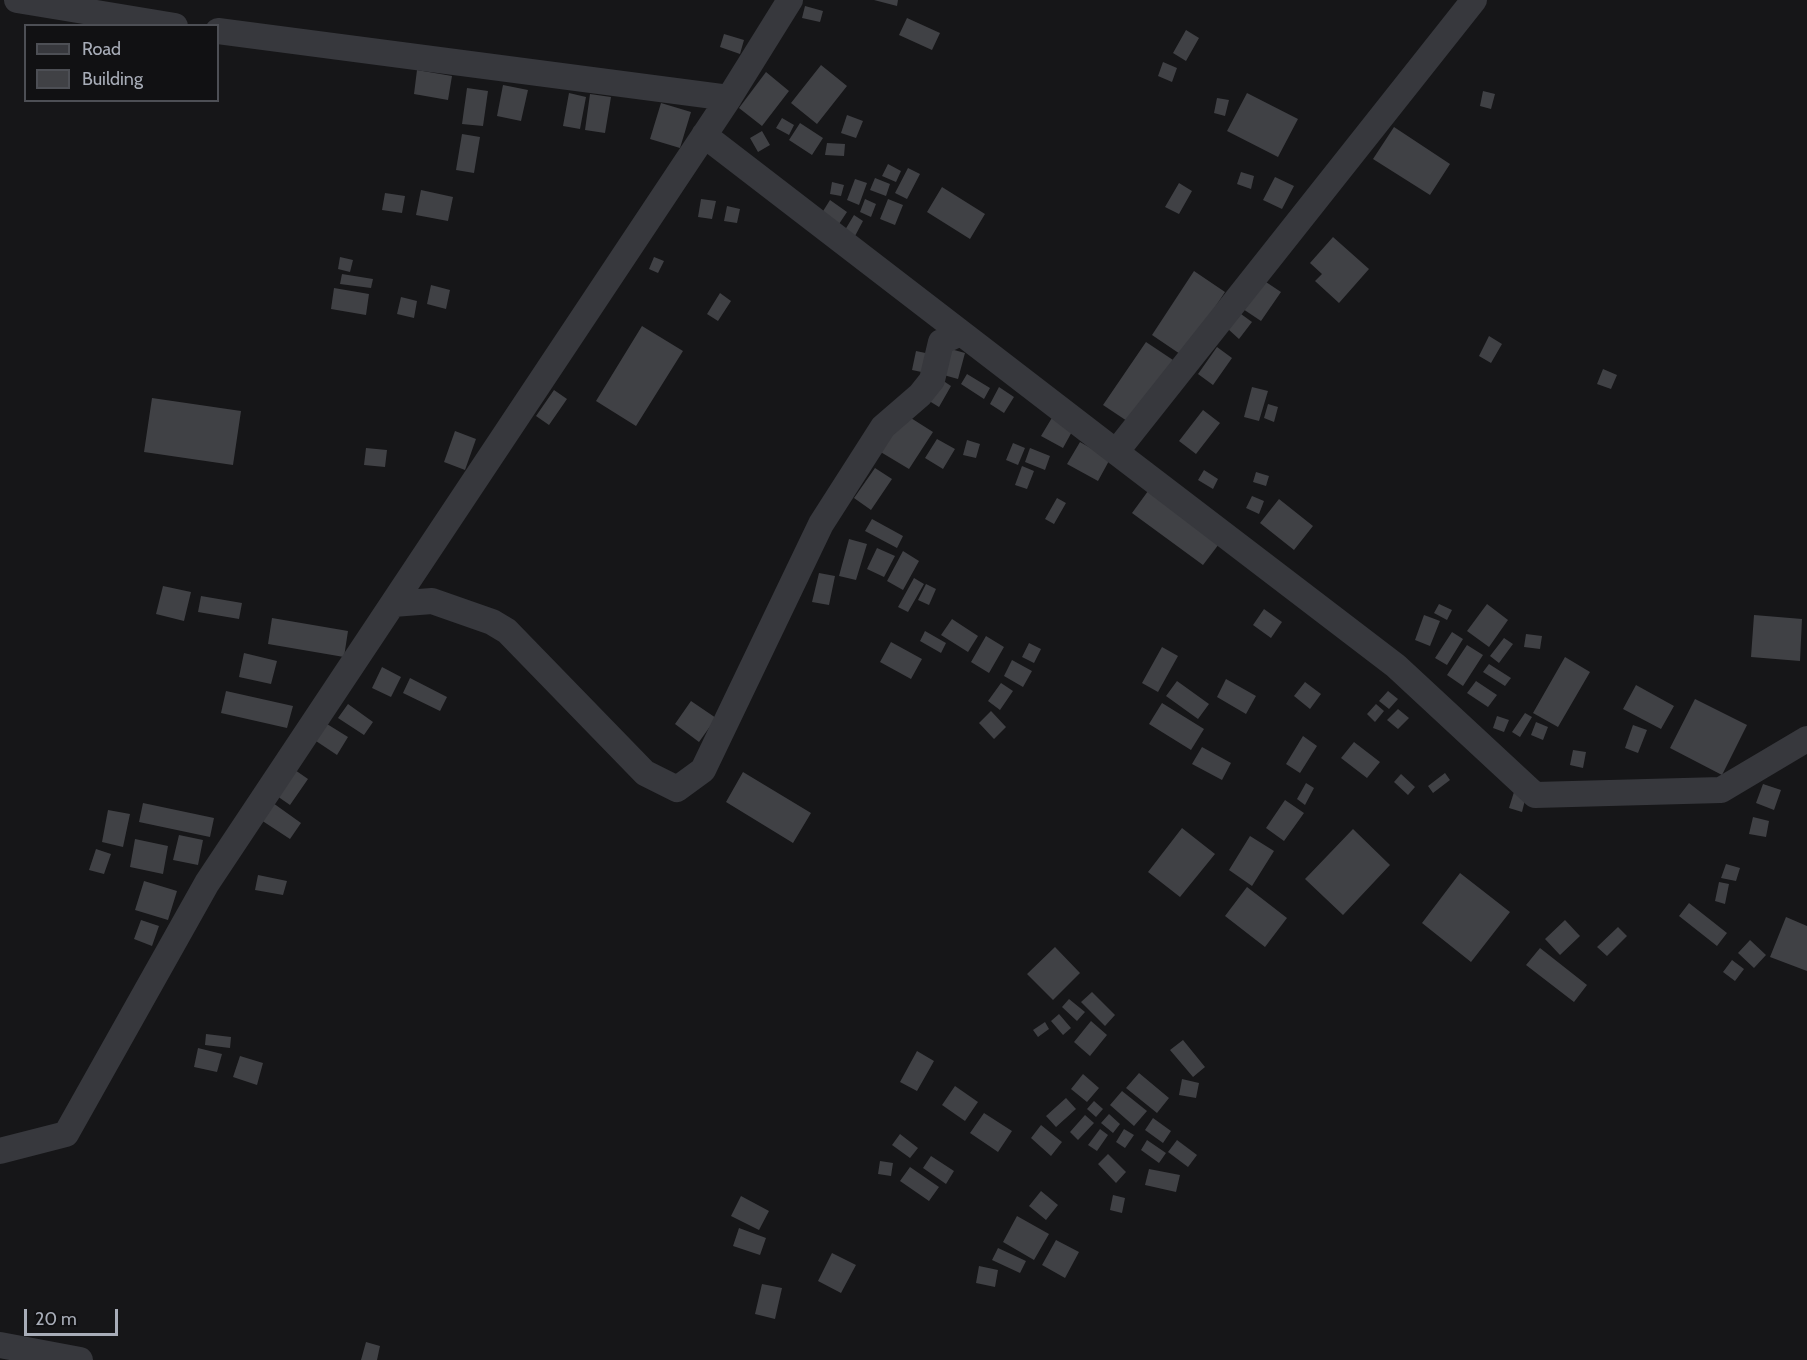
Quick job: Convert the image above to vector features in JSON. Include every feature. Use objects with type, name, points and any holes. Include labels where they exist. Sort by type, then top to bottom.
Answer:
[{"type":"street","points":[[17,0],[163,24]]},
{"type":"street","points":[[0,1151],[66,1134],[207,883],[729,98],[790,0]]},
{"type":"street","points":[[1116,452],[1474,0]]},
{"type":"street","points":[[219,31],[729,98]]},
{"type":"street","points":[[704,135],[1396,666],[1535,795],[1721,790],[1807,739]]},
{"type":"street","points":[[393,604],[432,601],[492,622],[507,631],[645,773],[678,789],[703,770],[821,524],[883,427],[920,395],[932,380],[941,342],[961,333]]},
{"type":"street","points":[[0,1345],[80,1360]]},
{"type":"building","points":[[874,0],[898,0],[897,6]]},
{"type":"building","points":[[805,6],[823,11],[820,22],[802,18]]},
{"type":"building","points":[[907,18],[940,33],[932,50],[899,35]]},
{"type":"building","points":[[1186,30],[1199,38],[1186,61],[1173,53]]},
{"type":"building","points":[[724,34],[744,40],[740,54],[720,47]]},
{"type":"building","points":[[1163,62],[1177,68],[1172,82],[1158,76]]},
{"type":"building","points":[[821,65],[847,86],[817,124],[791,103]]},
{"type":"building","points":[[417,70],[452,76],[448,100],[414,94]]},
{"type":"building","points":[[766,72],[789,91],[762,126],[739,108]]},
{"type":"building","points":[[503,85],[528,90],[521,121],[497,116]]},
{"type":"building","points":[[467,88],[488,91],[483,126],[462,124]]},
{"type":"building","points":[[1483,91],[1495,94],[1491,109],[1480,106]]},
{"type":"building","points":[[569,93],[586,97],[580,129],[563,126]]},
{"type":"building","points":[[1247,93],[1298,119],[1278,157],[1227,131]]},
{"type":"building","points":[[590,94],[611,97],[605,133],[585,130]]},
{"type":"building","points":[[1217,98],[1229,100],[1225,116],[1214,113]]},
{"type":"building","points":[[661,103],[691,112],[680,148],[650,139]]},
{"type":"building","points":[[847,115],[863,121],[856,138],[841,133]]},
{"type":"building","points":[[782,118],[794,125],[789,135],[776,128]]},
{"type":"building","points":[[800,123],[823,138],[812,155],[789,140]]},
{"type":"building","points":[[1394,127],[1450,164],[1430,195],[1373,159]]},
{"type":"building","points":[[762,131],[770,145],[758,152],[750,138]]},
{"type":"building","points":[[462,134],[480,137],[474,173],[456,170]]},
{"type":"building","points":[[827,143],[845,144],[844,156],[825,155]]},
{"type":"building","points":[[888,164],[901,171],[896,182],[882,176]]},
{"type":"building","points":[[908,168],[920,174],[907,199],[895,193]]},
{"type":"building","points":[[1241,172],[1254,176],[1251,189],[1237,184]]},
{"type":"building","points":[[1275,177],[1294,186],[1282,209],[1263,200]]},
{"type":"building","points":[[875,178],[890,184],[886,196],[870,190]]},
{"type":"building","points":[[855,179],[867,183],[859,205],[847,200]]},
{"type":"building","points":[[832,182],[844,185],[841,196],[830,194]]},
{"type":"building","points":[[1179,183],[1192,191],[1179,214],[1165,207]]},
{"type":"building","points":[[942,187],[985,214],[970,239],[927,212]]},
{"type":"building","points":[[421,190],[453,197],[448,221],[416,215]]},
{"type":"building","points":[[385,193],[405,196],[402,213],[382,210]]},
{"type":"building","points":[[701,199],[716,201],[712,219],[698,217]]},
{"type":"building","points":[[865,199],[876,204],[871,217],[860,212]]},
{"type":"building","points":[[888,199],[903,205],[895,225],[880,219]]},
{"type":"building","points":[[830,200],[847,212],[837,227],[820,216]]},
{"type":"building","points":[[727,206],[740,209],[737,223],[724,221]]},
{"type":"building","points":[[854,215],[863,221],[855,236],[845,230]]},
{"type":"building","points":[[1333,237],[1369,269],[1339,303],[1315,281],[1322,274],[1310,263]]},
{"type":"building","points":[[340,257],[353,260],[350,272],[338,269]]},
{"type":"building","points":[[654,257],[664,261],[658,273],[649,269]]},
{"type":"building","points":[[1194,271],[1225,292],[1183,356],[1152,335]]},
{"type":"building","points":[[342,274],[373,279],[371,288],[340,284]]},
{"type":"building","points":[[1263,280],[1281,292],[1261,321],[1243,309]]},
{"type":"building","points":[[431,285],[450,290],[446,309],[427,304]]},
{"type":"building","points":[[334,288],[369,294],[366,315],[331,309]]},
{"type":"building","points":[[720,293],[731,301],[718,321],[707,314]]},
{"type":"building","points":[[401,297],[417,301],[414,318],[397,314]]},
{"type":"building","points":[[1241,314],[1252,322],[1239,339],[1228,329]]},
{"type":"building","points":[[642,326],[683,351],[636,426],[596,401]]},
{"type":"building","points":[[1489,336],[1502,344],[1491,363],[1479,356]]},
{"type":"building","points":[[1146,342],[1173,360],[1130,423],[1103,405]]},
{"type":"building","points":[[1217,347],[1232,358],[1213,385],[1198,374]]},
{"type":"building","points":[[947,348],[965,353],[958,379],[940,374]]},
{"type":"building","points":[[916,351],[935,355],[931,374],[912,370]]},
{"type":"building","points":[[1603,369],[1617,375],[1611,389],[1597,384]]},
{"type":"building","points":[[967,374],[990,388],[984,399],[961,384]]},
{"type":"building","points":[[939,378],[951,386],[939,407],[926,399]]},
{"type":"building","points":[[999,387],[1014,397],[1004,413],[990,404]]},
{"type":"building","points":[[1252,387],[1268,391],[1259,421],[1244,417]]},
{"type":"building","points":[[554,390],[567,399],[549,425],[536,416]]},
{"type":"building","points":[[152,398],[241,411],[233,465],[144,452]]},
{"type":"building","points":[[1268,404],[1278,407],[1274,422],[1264,418]]},
{"type":"building","points":[[1203,410],[1220,423],[1196,454],[1179,441]]},
{"type":"building","points":[[903,413],[933,432],[909,469],[879,451]]},
{"type":"building","points":[[1053,416],[1074,428],[1063,448],[1041,436]]},
{"type":"building","points":[[455,431],[476,439],[465,470],[444,462]]},
{"type":"building","points":[[937,439],[955,449],[943,469],[925,458]]},
{"type":"building","points":[[967,440],[980,444],[976,458],[963,455]]},
{"type":"building","points":[[1080,442],[1110,459],[1098,481],[1067,464]]},
{"type":"building","points":[[1013,443],[1025,448],[1018,465],[1006,460]]},
{"type":"building","points":[[366,448],[387,450],[385,467],[364,465]]},
{"type":"building","points":[[1030,448],[1050,456],[1045,470],[1025,462]]},
{"type":"building","points":[[1022,466],[1034,471],[1027,489],[1015,485]]},
{"type":"building","points":[[875,468],[892,479],[871,510],[854,498]]},
{"type":"building","points":[[1204,470],[1218,479],[1213,489],[1198,480]]},
{"type":"building","points":[[1256,472],[1269,476],[1266,486],[1253,482]]},
{"type":"building","points":[[1151,487],[1222,540],[1203,565],[1132,513]]},
{"type":"building","points":[[1252,496],[1264,501],[1259,514],[1246,508]]},
{"type":"building","points":[[1057,498],[1066,503],[1054,524],[1045,519]]},
{"type":"building","points":[[1279,499],[1313,526],[1294,550],[1260,523]]},
{"type":"building","points":[[872,519],[903,536],[897,548],[865,531]]},
{"type":"building","points":[[849,539],[867,544],[856,580],[839,576]]},
{"type":"building","points":[[877,548],[895,556],[884,577],[867,569]]},
{"type":"building","points":[[903,551],[919,561],[903,590],[887,581]]},
{"type":"building","points":[[819,573],[835,576],[829,605],[812,602]]},
{"type":"building","points":[[914,578],[924,584],[908,612],[898,607]]},
{"type":"building","points":[[926,584],[936,589],[929,605],[918,600]]},
{"type":"building","points":[[163,586],[191,592],[184,621],[156,614]]},
{"type":"building","points":[[201,596],[242,603],[239,619],[198,612]]},
{"type":"building","points":[[1439,604],[1452,610],[1447,620],[1434,613]]},
{"type":"building","points":[[1487,604],[1508,620],[1489,647],[1467,631]]},
{"type":"building","points":[[1264,609],[1282,622],[1271,638],[1253,625]]},
{"type":"building","points":[[1424,615],[1440,621],[1430,646],[1415,640]]},
{"type":"building","points":[[1754,615],[1802,619],[1800,661],[1751,657]]},
{"type":"building","points":[[272,618],[348,631],[344,657],[268,644]]},
{"type":"building","points":[[952,619],[978,636],[968,652],[941,635]]},
{"type":"building","points":[[925,631],[946,643],[941,653],[920,641]]},
{"type":"building","points":[[1452,632],[1463,639],[1447,665],[1435,658]]},
{"type":"building","points":[[1526,634],[1542,636],[1540,649],[1524,647]]},
{"type":"building","points":[[986,636],[1004,647],[989,673],[971,662]]},
{"type":"building","points":[[1504,638],[1513,644],[1499,663],[1490,656]]},
{"type":"building","points":[[891,642],[922,659],[911,679],[880,662]]},
{"type":"building","points":[[1029,643],[1041,649],[1034,663],[1022,657]]},
{"type":"building","points":[[1467,645],[1483,655],[1463,686],[1447,675]]},
{"type":"building","points":[[1162,647],[1178,656],[1158,692],[1142,683]]},
{"type":"building","points":[[244,653],[277,661],[271,684],[239,677]]},
{"type":"building","points":[[1565,657],[1590,672],[1558,727],[1533,713]]},
{"type":"building","points":[[1012,660],[1032,671],[1023,687],[1004,676]]},
{"type":"building","points":[[1489,664],[1511,678],[1505,686],[1483,672]]},
{"type":"building","points":[[382,667],[401,677],[391,697],[372,688]]},
{"type":"building","points":[[410,678],[447,697],[440,711],[403,693]]},
{"type":"building","points":[[1226,679],[1256,696],[1246,714],[1217,697]]},
{"type":"building","points":[[1177,681],[1209,704],[1198,719],[1166,696]]},
{"type":"building","points":[[1476,681],[1497,695],[1488,707],[1467,693]]},
{"type":"building","points":[[1305,682],[1321,694],[1310,709],[1294,696]]},
{"type":"building","points":[[1001,683],[1013,691],[1000,710],[988,701]]},
{"type":"building","points":[[1636,685],[1674,706],[1661,729],[1623,709]]},
{"type":"building","points":[[226,691],[293,706],[287,728],[221,713]]},
{"type":"building","points":[[1388,691],[1398,699],[1389,709],[1379,701]]},
{"type":"building","points":[[1695,699],[1747,725],[1722,775],[1670,748]]},
{"type":"building","points":[[691,701],[716,718],[699,742],[675,724]]},
{"type":"building","points":[[1162,703],[1204,729],[1191,750],[1149,724]]},
{"type":"building","points":[[348,704],[373,722],[364,735],[338,718]]},
{"type":"building","points":[[1376,704],[1384,711],[1375,722],[1367,714]]},
{"type":"building","points":[[1398,709],[1409,718],[1398,729],[1387,720]]},
{"type":"building","points":[[991,711],[1006,727],[994,739],[979,723]]},
{"type":"building","points":[[1525,713],[1532,717],[1520,737],[1512,732]]},
{"type":"building","points":[[1497,716],[1509,720],[1504,732],[1493,728]]},
{"type":"building","points":[[1536,722],[1548,727],[1543,740],[1531,735]]},
{"type":"building","points":[[327,724],[348,737],[337,755],[316,741]]},
{"type":"building","points":[[1633,725],[1647,730],[1638,753],[1625,748]]},
{"type":"building","points":[[1303,736],[1317,746],[1300,773],[1286,764]]},
{"type":"building","points":[[1354,742],[1380,762],[1367,778],[1341,758]]},
{"type":"building","points":[[1202,747],[1231,763],[1222,780],[1192,764]]},
{"type":"building","points":[[1573,750],[1586,752],[1583,768],[1570,765]]},
{"type":"building","points":[[295,770],[308,779],[290,805],[277,796]]},
{"type":"building","points":[[743,772],[811,813],[793,843],[726,802]]},
{"type":"building","points":[[1445,773],[1450,780],[1433,793],[1428,786]]},
{"type":"building","points":[[1401,774],[1415,787],[1408,795],[1394,782]]},
{"type":"building","points":[[1306,783],[1314,788],[1305,805],[1297,799]]},
{"type":"building","points":[[1763,784],[1781,790],[1774,810],[1756,803]]},
{"type":"building","points":[[1514,792],[1526,796],[1522,812],[1509,808]]},
{"type":"building","points":[[1285,800],[1304,813],[1284,841],[1266,828]]},
{"type":"building","points":[[143,803],[214,818],[210,837],[139,822]]},
{"type":"building","points":[[273,803],[301,823],[290,839],[261,820]]},
{"type":"building","points":[[108,810],[130,814],[123,847],[102,842]]},
{"type":"building","points":[[1753,817],[1769,821],[1766,837],[1749,834]]},
{"type":"building","points":[[1182,828],[1215,854],[1180,897],[1148,872]]},
{"type":"building","points":[[1353,829],[1390,865],[1343,915],[1305,879]]},
{"type":"building","points":[[179,835],[203,840],[198,865],[173,860]]},
{"type":"building","points":[[1250,836],[1274,851],[1252,886],[1229,870]]},
{"type":"building","points":[[135,839],[168,846],[163,874],[130,867]]},
{"type":"building","points":[[96,849],[111,854],[104,874],[89,870]]},
{"type":"building","points":[[1726,864],[1740,868],[1736,881],[1721,878]]},
{"type":"building","points":[[1460,873],[1510,912],[1471,962],[1422,923]]},
{"type":"building","points":[[258,875],[287,881],[283,895],[255,890]]},
{"type":"building","points":[[144,881],[177,891],[168,920],[135,910]]},
{"type":"building","points":[[1719,882],[1729,884],[1725,904],[1715,901]]},
{"type":"building","points":[[1247,887],[1287,918],[1265,947],[1225,916]]},
{"type":"building","points":[[1689,903],[1727,933],[1717,946],[1679,916]]},
{"type":"building","points":[[1786,917],[1807,926],[1807,971],[1770,957]]},
{"type":"building","points":[[141,920],[159,926],[152,946],[134,939]]},
{"type":"building","points":[[1565,920],[1580,936],[1560,955],[1545,939]]},
{"type":"building","points":[[1618,927],[1627,936],[1607,956],[1597,947]]},
{"type":"building","points":[[1750,940],[1766,955],[1754,968],[1738,953]]},
{"type":"building","points":[[1055,947],[1080,973],[1053,1000],[1027,974]]},
{"type":"building","points":[[1540,948],[1587,985],[1574,1002],[1526,965]]},
{"type":"building","points":[[1732,960],[1744,969],[1735,981],[1723,972]]},
{"type":"building","points":[[1092,992],[1115,1015],[1105,1026],[1081,1002]]},
{"type":"building","points":[[1069,999],[1085,1012],[1077,1021],[1062,1007]]},
{"type":"building","points":[[1059,1014],[1071,1028],[1063,1035],[1051,1021]]},
{"type":"building","points":[[1091,1021],[1107,1035],[1090,1056],[1074,1042]]},
{"type":"building","points":[[1045,1022],[1049,1029],[1038,1037],[1033,1030]]},
{"type":"building","points":[[206,1034],[231,1037],[230,1048],[205,1045]]},
{"type":"building","points":[[1183,1040],[1205,1067],[1193,1077],[1170,1050]]},
{"type":"building","points":[[198,1048],[222,1054],[217,1072],[194,1067]]},
{"type":"building","points":[[917,1051],[934,1061],[917,1091],[900,1082]]},
{"type":"building","points":[[240,1056],[263,1063],[257,1085],[233,1077]]},
{"type":"building","points":[[1139,1073],[1169,1098],[1157,1113],[1126,1088]]},
{"type":"building","points":[[1083,1074],[1099,1088],[1087,1102],[1071,1089]]},
{"type":"building","points":[[1182,1079],[1199,1083],[1196,1098],[1179,1095]]},
{"type":"building","points":[[955,1086],[978,1102],[965,1121],[942,1105]]},
{"type":"building","points":[[1122,1091],[1147,1111],[1134,1126],[1110,1105]]},
{"type":"building","points":[[1066,1098],[1076,1109],[1056,1127],[1046,1116]]},
{"type":"building","points":[[1094,1101],[1103,1109],[1096,1117],[1087,1109]]},
{"type":"building","points":[[984,1113],[1012,1131],[998,1152],[970,1133]]},
{"type":"building","points":[[1109,1114],[1120,1124],[1113,1133],[1101,1123]]},
{"type":"building","points":[[1085,1115],[1094,1123],[1078,1140],[1070,1132]]},
{"type":"building","points":[[1153,1118],[1171,1131],[1163,1143],[1145,1130]]},
{"type":"building","points":[[1041,1125],[1062,1142],[1051,1156],[1031,1138]]},
{"type":"building","points":[[1100,1129],[1108,1135],[1097,1151],[1088,1145]]},
{"type":"building","points":[[1124,1129],[1134,1135],[1125,1148],[1116,1142]]},
{"type":"building","points":[[900,1134],[918,1148],[910,1158],[892,1145]]},
{"type":"building","points":[[1147,1140],[1166,1153],[1159,1163],[1141,1150]]},
{"type":"building","points":[[1177,1140],[1197,1155],[1188,1167],[1168,1152]]},
{"type":"building","points":[[1108,1154],[1126,1172],[1116,1183],[1098,1164]]},
{"type":"building","points":[[931,1156],[954,1171],[946,1184],[923,1168]]},
{"type":"building","points":[[880,1161],[893,1163],[891,1176],[878,1174]]},
{"type":"building","points":[[910,1167],[939,1187],[929,1201],[900,1181]]},
{"type":"building","points":[[1149,1169],[1180,1175],[1176,1192],[1145,1185]]},
{"type":"building","points":[[1041,1191],[1058,1205],[1046,1220],[1029,1206]]},
{"type":"building","points":[[1113,1195],[1125,1198],[1122,1213],[1110,1210]]},
{"type":"building","points":[[741,1196],[769,1211],[759,1230],[731,1216]]},
{"type":"building","points":[[1017,1216],[1049,1234],[1034,1260],[1003,1242]]},
{"type":"building","points":[[739,1228],[766,1238],[760,1255],[733,1246]]},
{"type":"building","points":[[1056,1240],[1079,1252],[1065,1278],[1042,1265]]},
{"type":"building","points":[[998,1248],[1026,1261],[1020,1273],[992,1260]]},
{"type":"building","points":[[832,1253],[856,1265],[841,1293],[818,1281]]},
{"type":"building","points":[[979,1266],[998,1270],[995,1287],[976,1283]]},
{"type":"building","points":[[762,1284],[782,1288],[775,1319],[755,1314]]},
{"type":"building","points":[[366,1342],[380,1346],[377,1360],[361,1360]]}]
